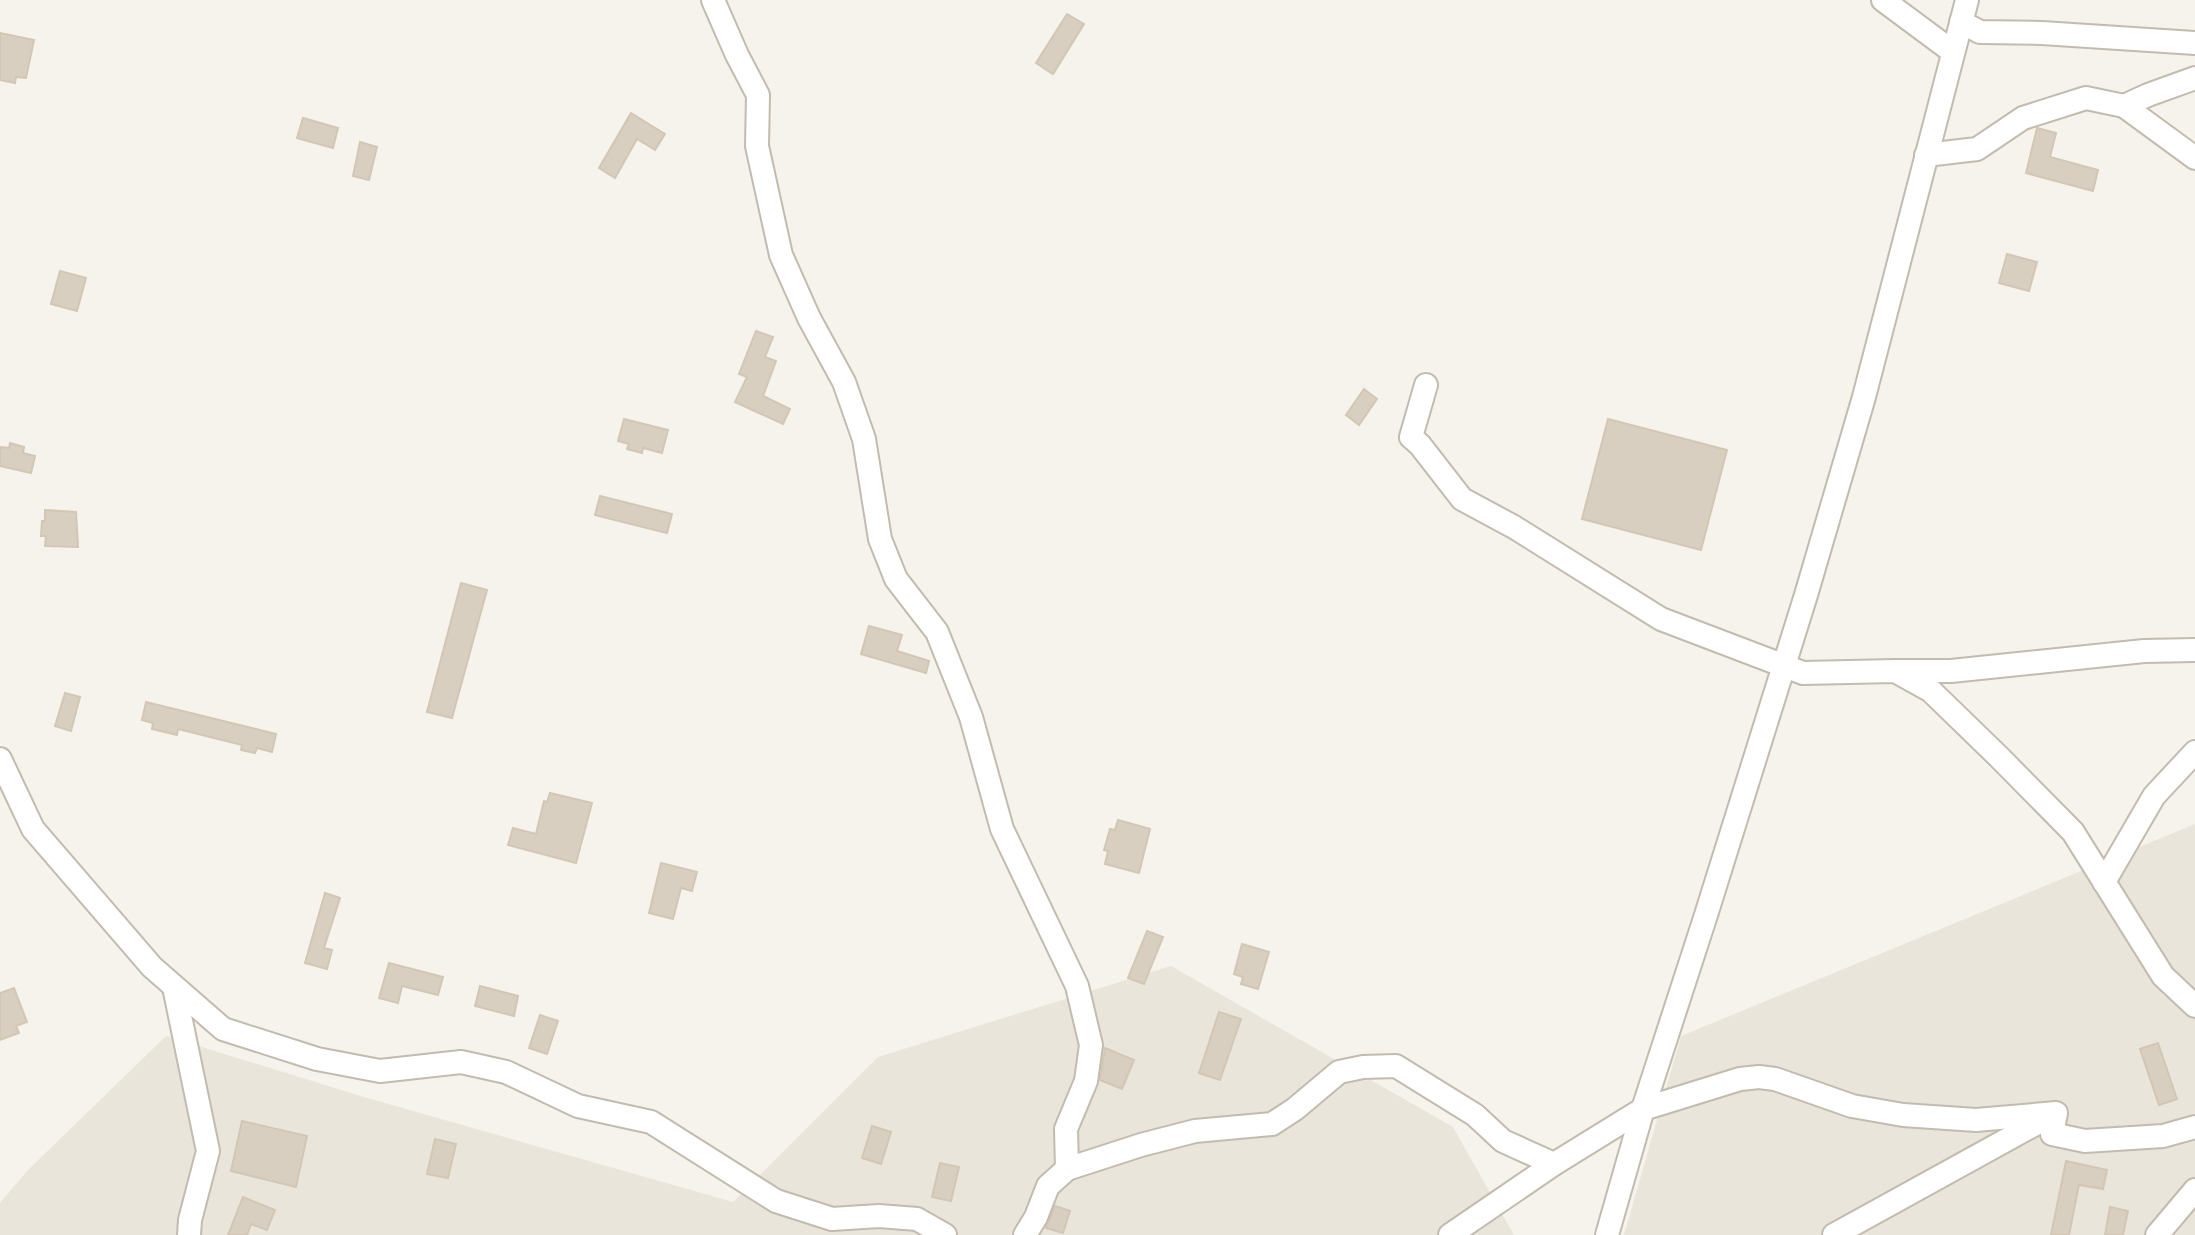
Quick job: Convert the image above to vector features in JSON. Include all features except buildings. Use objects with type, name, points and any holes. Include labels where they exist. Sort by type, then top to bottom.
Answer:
[{"type":"street","points":[[713,0],[758,95],[757,146],[781,255],[809,318],[844,382],[864,439],[880,539],[896,579],[937,632],[971,717],[1002,829],[1077,986],[1091,1045],[1086,1081],[1066,1129],[1067,1169]]},
{"type":"street","points":[[1883,0],[1953,52]]},
{"type":"street","points":[[1607,1235],[1643,1109],[1706,915],[1864,397],[1967,0]]},
{"type":"street","points":[[1961,22],[1980,32],[2195,43]]},
{"type":"street","points":[[2124,106],[2195,78]]},
{"type":"street","points":[[1926,155],[1977,149],[2023,118],[2086,98],[2124,106],[2195,158]]},
{"type":"street","points":[[1426,385],[1411,437],[1462,499],[1514,527],[1661,619],[1803,673],[1951,671],[2144,651],[2195,650]]},
{"type":"street","points":[[1895,671],[1931,691],[2073,832],[2163,976],[2195,1006]]},
{"type":"street","points":[[2104,882],[2154,796],[2195,752]]},
{"type":"street","points":[[0,759],[33,829],[152,967],[223,1029],[317,1059],[380,1071],[461,1062],[506,1072],[578,1106],[651,1122],[776,1201],[832,1219],[879,1216],[917,1219],[945,1235]]},
{"type":"street","points":[[174,987],[208,1151],[189,1235]]},
{"type":"street","points":[[1025,1235],[1048,1186],[1067,1169],[1195,1131],[1272,1124],[1339,1072],[1363,1067],[1396,1066],[1475,1115],[1503,1141],[1554,1164]]},
{"type":"street","points":[[1450,1235],[1554,1164],[1643,1109],[1740,1079],[1775,1079],[1852,1106],[1903,1115],[1976,1120],[2056,1113]]},
{"type":"street","points":[[2056,1113],[2052,1134],[2085,1141],[2163,1136],[2195,1127]]},
{"type":"street","points":[[1834,1235],[2056,1113]]},
{"type":"street","points":[[2157,1235],[2195,1190]]},
{"type":"shaded area","points":[[2195,824],[2195,1235],[1624,1235],[1681,1036]]},
{"type":"shaded area","points":[[1171,966],[1453,1127],[1514,1235],[0,1235],[0,1203],[27,1171],[166,1036],[364,1097],[733,1202],[878,1057]]}]
